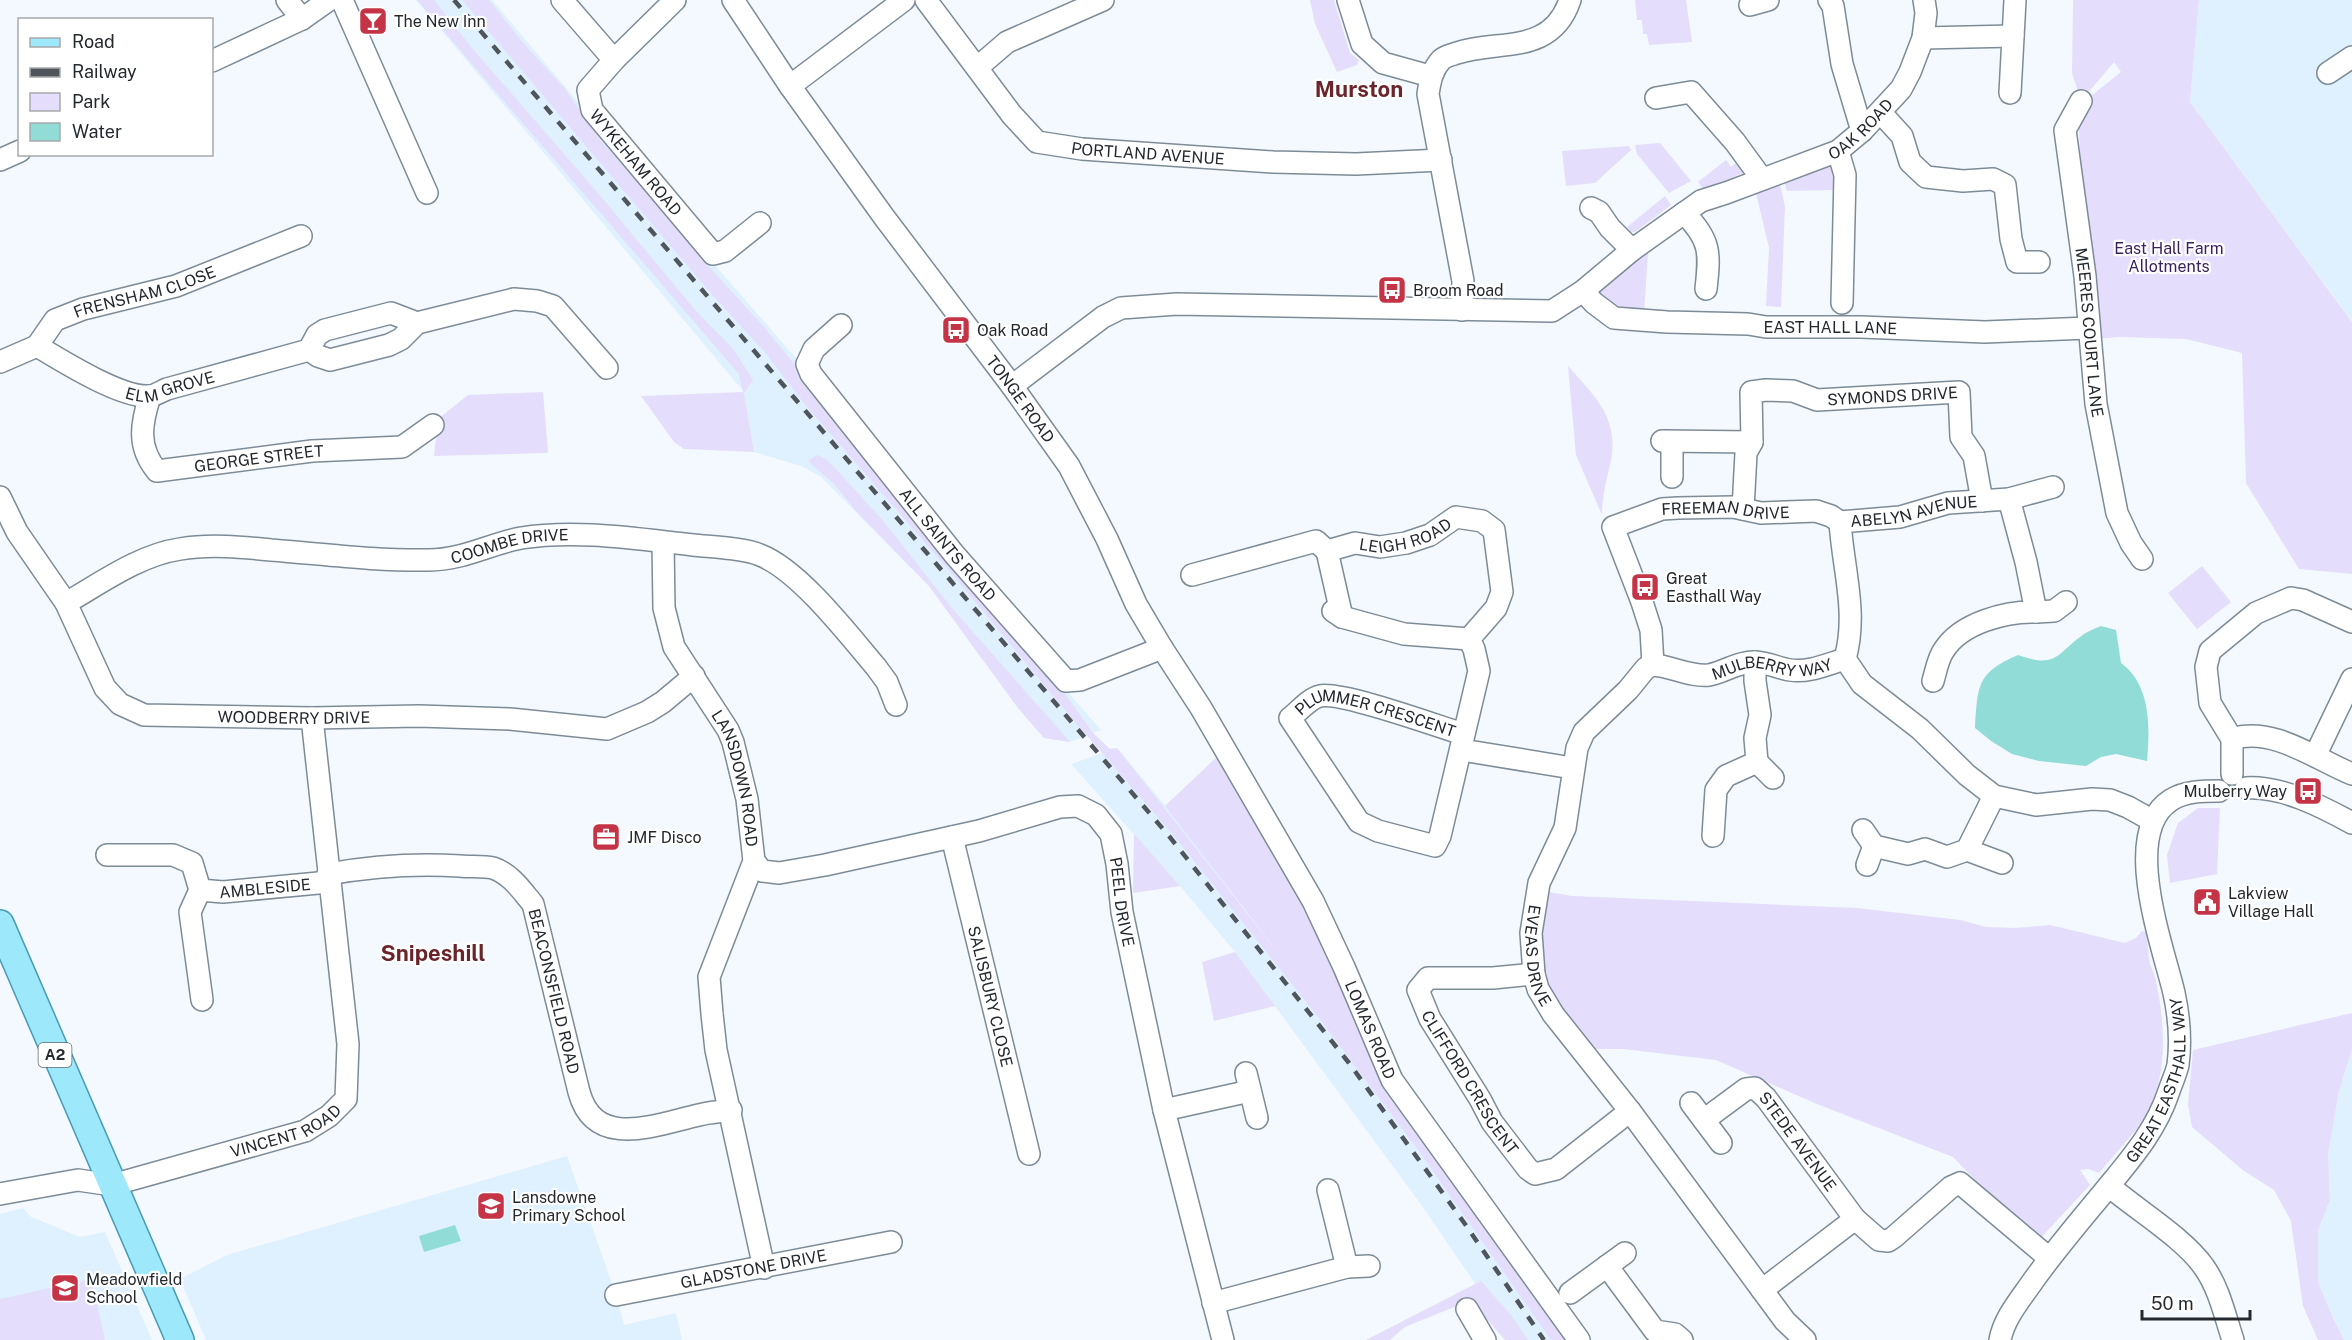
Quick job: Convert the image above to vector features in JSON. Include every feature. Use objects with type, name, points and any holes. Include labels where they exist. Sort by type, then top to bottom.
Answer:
[{"type":"main road","name":"A2","points":[[0,924],[180,1340]]},
{"type":"street","points":[[287,0],[302,19]]},
{"type":"street","points":[[213,61],[302,19],[329,0]]},
{"type":"street","points":[[342,0],[427,193]]},
{"type":"street","points":[[562,0],[614,60]]},
{"type":"street","name":"WYKEHAM ROAD","points":[[675,0],[614,60],[588,90],[592,110],[713,254],[724,251],[760,223]]},
{"type":"street","name":"TONGE ROAD","points":[[733,0],[790,86],[884,217],[1012,386],[1069,466],[1107,539],[1136,603],[1162,648],[1196,699]]},
{"type":"street","points":[[790,86],[904,0]]},
{"type":"street","name":"PORTLAND AVENUE","points":[[926,0],[1012,115],[1036,142],[1082,149],[1273,162],[1356,164],[1441,160]]},
{"type":"street","points":[[978,67],[1007,42],[1067,7],[1103,0]]},
{"type":"street","points":[[1348,0],[1362,44],[1383,63],[1430,76]]},
{"type":"street","points":[[1462,310],[1463,281],[1428,94],[1430,76],[1442,58],[1474,48],[1516,45],[1539,38],[1556,24],[1567,9],[1570,0]]},
{"type":"street","points":[[1828,0],[1833,6],[1842,64],[1862,132]]},
{"type":"street","name":"OAK ROAD","points":[[1012,386],[1088,328],[1121,308],[1177,304],[1552,311],[1583,291],[1632,250],[1701,201],[1726,194],[1762,178],[1838,151],[1862,132],[1901,89],[1910,72],[1923,38],[1926,13],[1924,0]]},
{"type":"street","points":[[2010,93],[2015,0]]},
{"type":"street","points":[[1923,38],[2013,36]]},
{"type":"street","points":[[2328,73],[2352,57]]},
{"type":"street","points":[[1656,99],[1691,92],[1728,133],[1762,178]]},
{"type":"street","name":"MEERES COURT LANE","points":[[2081,101],[2065,130],[2085,276],[2096,404],[2117,513],[2131,543],[2142,559]]},
{"type":"street","points":[[1881,113],[1902,136],[1910,162],[1926,177],[1963,181],[1993,179],[2005,185],[2011,239],[2017,262],[2039,262]]},
{"type":"street","points":[[1838,151],[1845,175],[1842,303]]},
{"type":"street","points":[[0,160],[18,152]]},
{"type":"street","points":[[1591,208],[1599,212],[1610,228],[1632,250]]},
{"type":"street","points":[[1684,213],[1700,230],[1709,256],[1707,290]]},
{"type":"street","name":"FRENSHAM CLOSE","points":[[37,346],[55,320],[83,309],[176,286],[301,236]]},
{"type":"street","name":"EAST HALL LANE","points":[[1583,291],[1594,303],[1614,318],[1667,322],[1748,324],[1766,327],[1862,327],[1985,332],[2088,328]]},
{"type":"street","points":[[417,323],[402,315],[391,313],[325,330],[317,335],[309,350],[330,360],[389,345],[401,339],[417,323],[514,299],[537,301],[554,306],[607,368]]},
{"type":"street","name":"ALL SAINTS ROAD","points":[[841,325],[814,349],[807,364],[811,374],[954,554],[1066,681],[1080,680],[1162,648]]},
{"type":"street","points":[[0,362],[37,346]]},
{"type":"street","name":"ELM GROVE","points":[[37,346],[84,374],[130,392],[150,396],[166,389],[309,350]]},
{"type":"street","name":"SYMONDS DRIVE","points":[[1752,442],[1751,392],[1793,391],[1817,400],[1959,392],[1961,437],[1974,456],[1982,501]]},
{"type":"street","name":"GEORGE STREET","points":[[150,396],[142,420],[143,448],[149,462],[157,471],[312,451],[402,447],[433,425]]},
{"type":"street","points":[[1672,477],[1667,442],[1752,442],[1746,453],[1743,509]]},
{"type":"street","name":"ABELYN AVENUE","points":[[1845,659],[1850,640],[1851,616],[1840,522],[1900,517],[1948,503],[2009,499],[2053,487]]},
{"type":"street","name":"WOODBERRY DRIVE","points":[[0,497],[17,532],[66,603],[105,688],[120,704],[144,715],[312,718],[419,716],[510,719],[607,729],[647,712],[694,676]]},
{"type":"street","points":[[2009,499],[2026,562],[2036,612]]},
{"type":"street","name":"FREEMAN DRIVE","points":[[1653,664],[1651,630],[1613,527],[1662,509],[1743,509],[1761,513],[1816,511],[1840,522]]},
{"type":"street","name":"LEIGH ROAD","points":[[1192,575],[1316,541],[1327,551],[1355,543],[1380,547],[1406,543],[1430,535],[1456,517],[1482,521],[1494,530],[1502,592],[1496,608],[1469,639]]},
{"type":"street","name":"COOMBE DRIVE","points":[[66,603],[124,569],[178,549],[235,546],[394,560],[432,560],[464,556],[501,542],[546,536],[622,537],[663,542],[759,554],[781,566],[799,581],[876,667],[887,682],[896,705]]},
{"type":"street","name":"LANSDOWN ROAD","points":[[663,542],[662,593],[666,624],[674,647],[733,742],[747,799],[754,861],[709,977],[716,1050],[764,1268]]},
{"type":"street","points":[[1327,551],[1338,614],[1404,634],[1469,639],[1479,671],[1462,742]]},
{"type":"street","points":[[2352,622],[2303,600],[2291,598],[2256,613],[2217,643],[2207,658],[2210,702],[2232,739],[2239,781],[2282,792],[2352,823]]},
{"type":"street","points":[[1933,681],[1944,650],[1982,620],[2023,611],[2054,611],[2066,602]]},
{"type":"street","name":"MULBERRY WAY","points":[[1653,664],[1708,675],[1742,662],[1771,663],[1789,670],[1808,670],[1845,659],[1862,684],[1920,729],[1967,776],[1994,796],[2036,806],[2092,799],[2110,800],[2153,821]]},
{"type":"street","points":[[1755,662],[1760,715],[1755,738],[1757,762],[1773,778]]},
{"type":"street","name":"EVEAS DRIVE","points":[[1653,664],[1646,668],[1628,690],[1584,732],[1577,748],[1572,768],[1565,828],[1539,883],[1531,933],[1534,974],[1538,989],[1553,1014],[1652,1140],[1762,1290]]},
{"type":"street","points":[[2315,756],[2352,679]]},
{"type":"street","name":"PLUMMER CRESCENT","points":[[1462,742],[1440,836],[1435,846],[1378,831],[1359,822],[1290,718],[1318,696],[1350,699],[1462,742],[1572,768]]},
{"type":"street","name":"LOMAS ROAD","points":[[1196,699],[1313,901],[1392,1080],[1579,1340]]},
{"type":"street","name":"VINCENT ROAD","points":[[112,1185],[305,1131],[329,1116],[346,1099],[348,1044],[312,718]]},
{"type":"street","points":[[2232,739],[2249,735],[2274,739],[2352,774]]},
{"type":"street","points":[[1713,836],[1716,790],[1726,776],[1757,762]]},
{"type":"street","name":"GREAT EASTHALL WAY","points":[[2000,1340],[2003,1326],[2049,1258],[2138,1152],[2153,1129],[2163,1109],[2177,1068],[2180,1046],[2175,995],[2156,922],[2146,863],[2149,827],[2162,807],[2172,799],[2192,792],[2219,791],[2223,798],[2232,801],[2243,796],[2239,781]]},
{"type":"street","points":[[1967,850],[1994,796]]},
{"type":"street","name":"PEEL DRIVE","points":[[754,861],[762,871],[779,873],[825,866],[952,837],[1060,807],[1078,806],[1096,815],[1111,834],[1122,912],[1164,1110],[1223,1340]]},
{"type":"street","name":"SALISBURY CLOSE","points":[[952,837],[1029,1154]]},
{"type":"street","points":[[1868,847],[1908,854],[1925,849],[1947,857],[1967,850],[2002,862]]},
{"type":"street","name":"AMBLESIDE","points":[[107,855],[173,855],[192,863],[200,890],[190,912],[202,1000]]},
{"type":"street","name":"BEACONSFIELD ROAD","points":[[328,878],[379,865],[424,863],[493,868],[514,881],[533,904],[579,1092],[582,1103],[590,1115],[602,1125],[626,1130],[663,1125],[700,1114],[731,1110]]},
{"type":"street","name":"AMBLESIDE","points":[[200,890],[223,892],[328,878]]},
{"type":"street","name":"CLIFFORD CRESCENT","points":[[1534,974],[1493,978],[1428,978],[1418,990],[1430,1019],[1492,1122],[1528,1169],[1535,1174],[1556,1169],[1630,1111]]},
{"type":"street","points":[[1164,1110],[1248,1082],[1257,1118]]},
{"type":"street","name":"STEDE AVENUE","points":[[1704,1120],[1746,1089],[1755,1088],[1766,1098],[1855,1219],[1879,1240],[1888,1241],[1951,1187],[1960,1183],[2049,1258]]},
{"type":"street","points":[[1691,1103],[1721,1143]]},
{"type":"street","points":[[0,1194],[78,1180],[112,1185]]},
{"type":"street","points":[[2109,1186],[2191,1251],[2204,1267],[2214,1286],[2233,1340]]},
{"type":"street","points":[[1324,1200],[1347,1267]]},
{"type":"street","points":[[1799,1338],[1762,1290],[1855,1219]]},
{"type":"street","name":"GLADSTONE DRIVE","points":[[616,1295],[891,1242]]},
{"type":"street","points":[[1569,1293],[1625,1253]]},
{"type":"street","points":[[1213,1303],[1347,1267],[1369,1266]]},
{"type":"street","points":[[1607,1266],[1655,1331],[1675,1334],[1682,1340]]},
{"type":"street","points":[[1467,1309],[1485,1340]]},
{"type":"shaded area","points":[[416,0],[492,0],[795,357],[952,561],[1101,730],[1070,742],[1044,738],[1018,708],[929,586],[820,476],[801,466],[754,452],[744,392]]},
{"type":"shaded area","points":[[2199,0],[2352,0],[2352,321],[2190,102]]},
{"type":"shaded area","points":[[1117,748],[1182,826],[1245,911],[1455,1180],[1564,1340],[1514,1340],[1420,1203],[1235,952],[1180,886],[1071,764]]},
{"type":"shaded area","points":[[2352,1049],[2352,1340],[2344,1340],[2318,1282],[2318,1230],[2330,1200],[2328,1154],[2339,1091]]},
{"type":"shaded area","name":"Lansdowne Primary School","points":[[567,1156],[616,1295],[624,1325],[676,1313],[682,1340],[206,1340],[180,1279],[227,1255]]},
{"type":"shaded area","name":"Meadowfield School","points":[[23,1208],[31,1217],[80,1237],[105,1232],[152,1340],[0,1340],[0,1214]]},
{"type":"green space","points":[[417,0],[434,0],[472,48],[598,193],[696,311],[733,349],[753,380],[744,393],[754,452],[684,449],[674,442],[641,396],[743,392],[739,374]]},
{"type":"green space","points":[[462,0],[489,0],[524,44],[566,90],[600,140],[763,326],[1064,693],[1094,734],[1110,749],[1117,748],[1283,959],[1165,806],[1222,752],[1320,923],[1384,1084],[1576,1340],[1551,1340],[1421,1154],[1319,1018],[1174,836],[802,401],[765,352],[714,297]]},
{"type":"green space","points":[[1310,0],[1334,0],[1350,53],[1359,60],[1357,65],[1337,72],[1315,24]]},
{"type":"green space","points":[[1635,0],[1686,0],[1692,42],[1649,45],[1647,34],[1643,34],[1642,20],[1637,20]]},
{"type":"green space","name":"East Hall Farm Allotments","points":[[2073,0],[2199,0],[2190,102],[2352,322],[2352,574],[2299,569],[2246,483],[2242,353],[2186,339],[2121,337],[2092,339],[2078,116],[2087,113],[2090,106],[2086,100],[2121,72],[2114,62],[2081,101],[2072,73]]},
{"type":"green space","points":[[1660,143],[1691,181],[1669,193],[1637,154],[1635,145]]},
{"type":"green space","points":[[1629,146],[1631,150],[1595,183],[1566,186],[1562,151]]},
{"type":"green space","points":[[1726,160],[1731,167],[1740,160],[1744,166],[1743,173],[1703,189],[1698,182]]},
{"type":"green space","points":[[1830,166],[1836,177],[1836,190],[1787,191],[1784,182]]},
{"type":"green space","points":[[1780,184],[1785,207],[1781,307],[1766,306],[1769,248],[1756,193]]},
{"type":"green space","points":[[1665,196],[1671,205],[1635,232],[1631,232],[1627,227]]},
{"type":"green space","points":[[1648,252],[1644,314],[1614,312],[1598,292]]},
{"type":"green space","points":[[1568,366],[1602,407],[1611,431],[1611,460],[1602,515],[1576,455]]},
{"type":"green space","points":[[543,392],[548,453],[434,456],[438,419],[468,395]]},
{"type":"green space","points":[[817,455],[826,459],[837,470],[884,522],[951,607],[1070,742],[1044,738],[1018,708],[929,586],[857,512],[834,484],[808,461]]},
{"type":"green space","points":[[2202,566],[2231,602],[2197,629],[2168,593]]},
{"type":"green space","points":[[2198,808],[2220,808],[2217,874],[2170,883],[2167,855],[2178,823]]},
{"type":"green space","points":[[1134,834],[1180,886],[1133,893]]},
{"type":"green space","points":[[1543,891],[1572,896],[1857,908],[1960,920],[1986,927],[2016,928],[2050,925],[2125,943],[2136,938],[2142,931],[2146,932],[2150,964],[2157,983],[2162,1021],[2162,1057],[2156,1092],[2141,1124],[2099,1173],[2088,1169],[2080,1170],[2090,1185],[2036,1243],[1953,1157],[1817,1104],[1716,1060],[1623,1049],[1593,1049],[1542,980]]},
{"type":"green space","points":[[1235,952],[1275,1006],[1214,1021],[1202,962]]},
{"type":"green space","points":[[2352,1013],[2352,1049],[2339,1091],[2328,1154],[2330,1200],[2318,1230],[2318,1282],[2344,1340],[2318,1340],[2303,1306],[2291,1221],[2274,1190],[2244,1171],[2192,1127],[2188,1104],[2193,1050]]},
{"type":"green space","points":[[91,1279],[105,1340],[0,1340],[0,1299]]},
{"type":"green space","points":[[1481,1281],[1511,1315],[1528,1340],[1505,1340],[1477,1308],[1459,1305],[1405,1327],[1390,1340],[1366,1340]]},
{"type":"water","points":[[2101,626],[2116,630],[2121,663],[2131,672],[2143,695],[2148,721],[2147,761],[2116,754],[2101,757],[2086,766],[2039,761],[2012,754],[1975,728],[1979,691],[1982,682],[1994,668],[2018,655],[2031,659],[2049,660],[2084,634]]},
{"type":"water","points":[[455,1225],[461,1241],[424,1252],[419,1236]]},
{"type":"railway","points":[[454,0],[1169,836],[1349,1063],[1465,1224],[1544,1340]]},
{"type":"place","name":"The New Inn","points":[[373,21]]},
{"type":"place","name":"Broom Road","points":[[1392,290]]},
{"type":"place","name":"Oak Road","points":[[956,330]]},
{"type":"place","name":"Great Easthall Way","points":[[1645,587]]},
{"type":"place","name":"Mulberry Way","points":[[2308,791]]},
{"type":"place","name":"JMF Disco","points":[[606,837]]},
{"type":"place","name":"Lakview Village Hall","points":[[2207,902]]},
{"type":"place","name":"Lansdowne Primary School","points":[[491,1206]]},
{"type":"place","name":"Meadowfield School","points":[[65,1288]]},
{"type":"district","name":"Murston","points":[[1359,89]]},
{"type":"district","name":"Snipeshill","points":[[433,953]]}]
